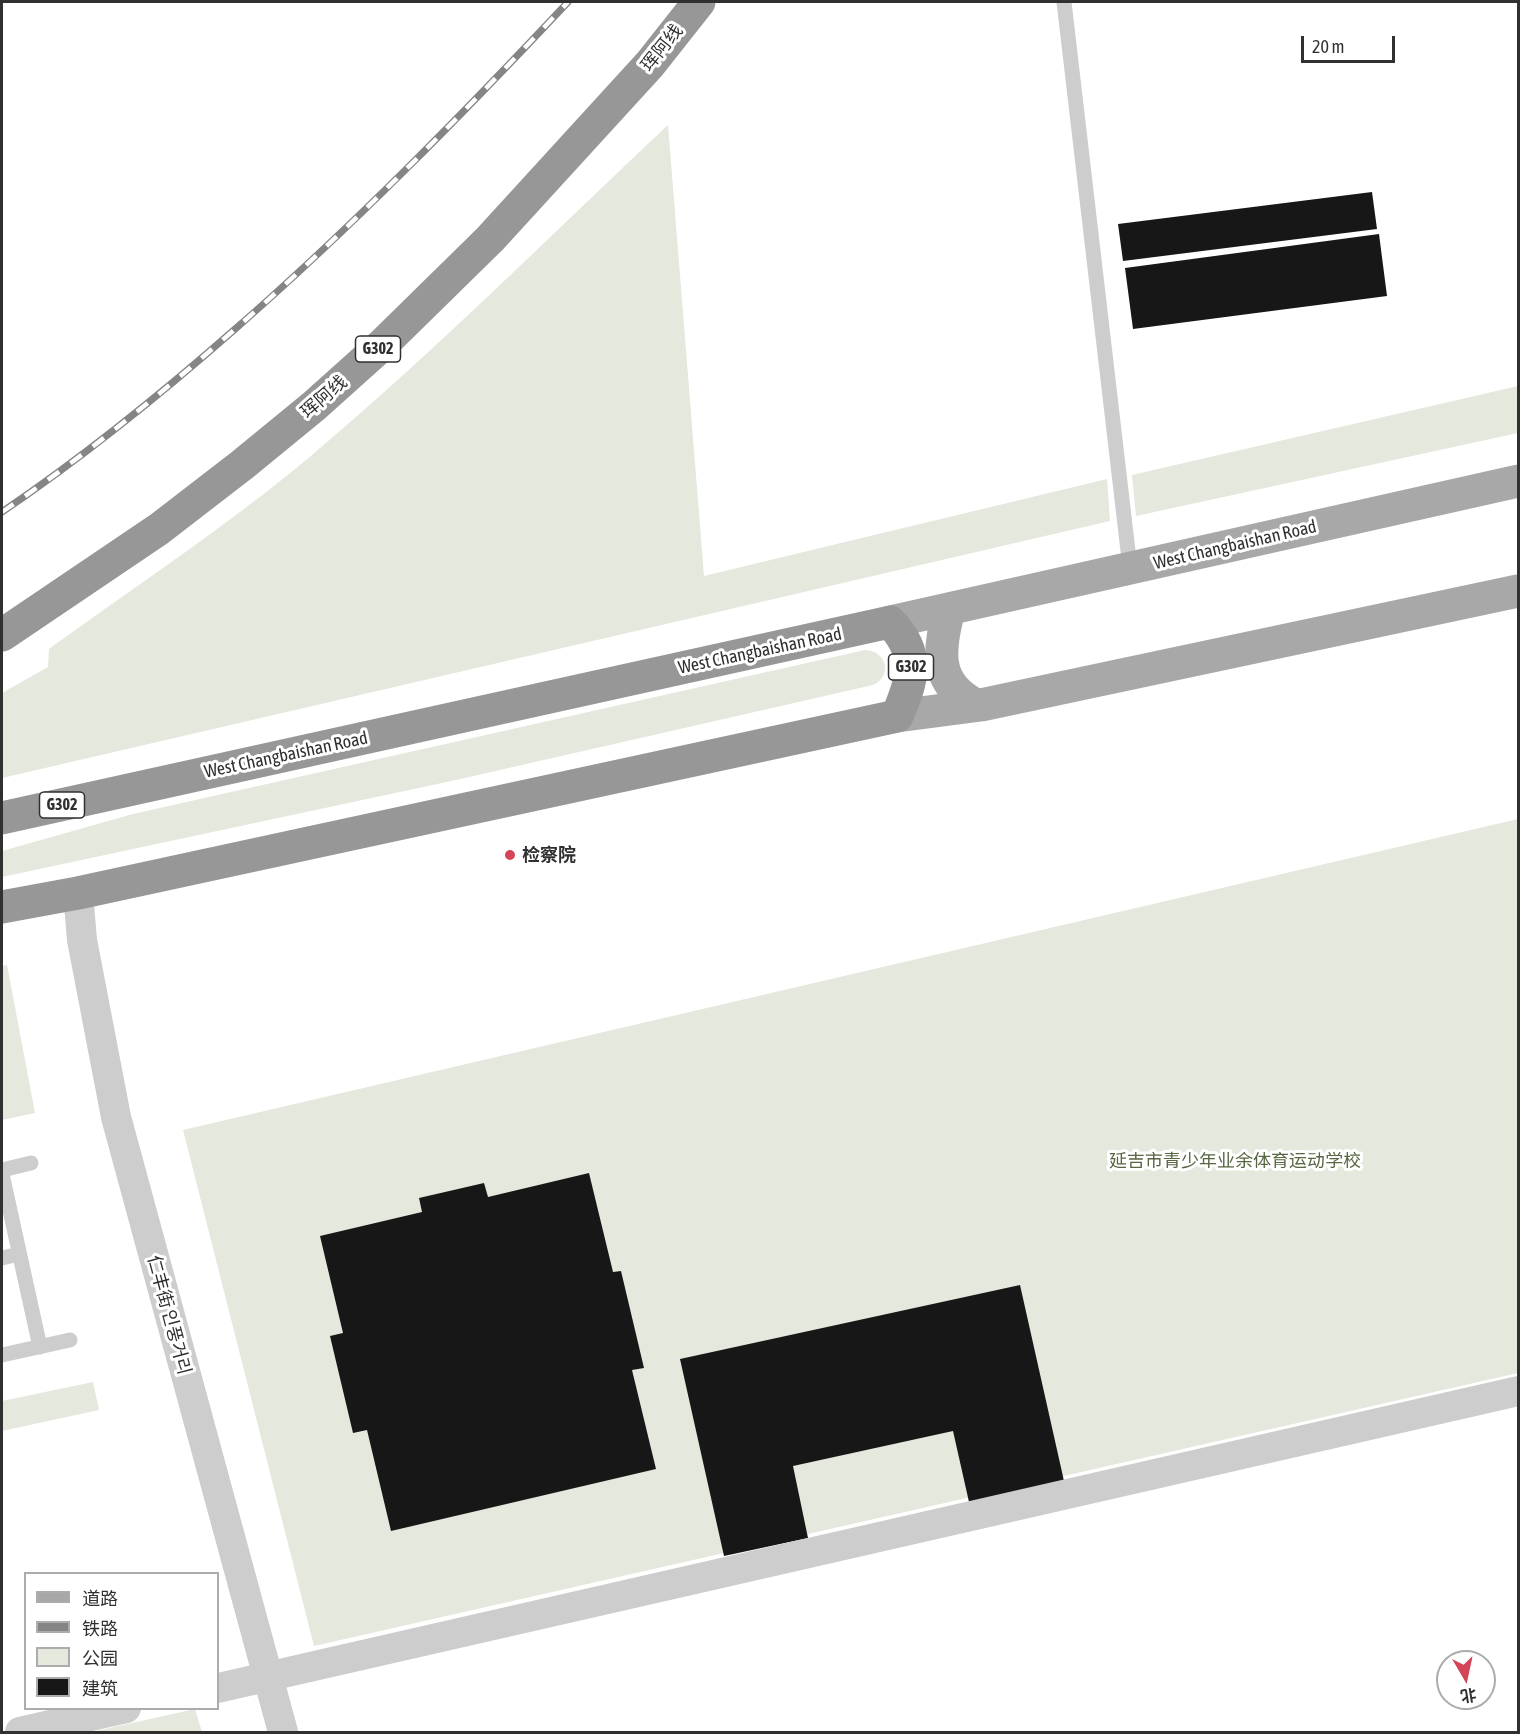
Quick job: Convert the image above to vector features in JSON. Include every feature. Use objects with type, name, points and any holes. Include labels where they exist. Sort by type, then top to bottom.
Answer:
[{"type":"highway","name":"珲阿线","points":[[2,635],[159,529],[296,421],[374,353],[490,239],[650,64],[699,2]]},
{"type":"highway","name":"G302","points":[[890,622],[906,642],[911,654],[908,692],[897,716]]},
{"type":"highway","name":"West Changbaishan Road","points":[[2,818],[890,622]]},
{"type":"highway","points":[[2,907],[78,893],[897,716]]},
{"type":"main road","name":"West Changbaishan Road","points":[[890,622],[1518,481]]},
{"type":"main road","points":[[897,716],[976,705],[1518,591]]},
{"type":"main road","points":[[950,609],[941,641],[945,674],[960,697],[976,705]]},
{"type":"street","name":"仁丰街 인풍거리","points":[[78,893],[82,940],[116,1117],[282,1732]]},
{"type":"street","points":[[219,1688],[1518,1391]]},
{"type":"street","points":[[20,1732],[117,1710]]},
{"type":"lane","points":[[1064,2],[1130,568]]},
{"type":"lane","points":[[31,1163],[2,1172],[40,1347]]},
{"type":"lane","points":[[2,1258],[19,1254]]},
{"type":"lane","points":[[2,1355],[70,1340]]},
{"type":"green space","points":[[668,125],[704,576],[1107,479],[1110,521],[2,778],[2,693],[48,667],[49,649],[216,530],[280,481],[358,416],[448,334]]},
{"type":"green space","points":[[1518,386],[1518,433],[1136,516],[1132,475]]},
{"type":"green space","points":[[865,650],[878,655],[885,664],[883,676],[873,685],[456,780],[2,877],[2,851],[133,814]]},
{"type":"green space","name":"延吉市青少年业余体育运动学校","points":[[1518,819],[1518,1373],[314,1646],[183,1130]]},
{"type":"green space","points":[[7,965],[35,1113],[2,1120],[2,966]]},
{"type":"green space","points":[[93,1382],[99,1410],[2,1431],[2,1401]]},
{"type":"green space","points":[[195,1710],[202,1732],[91,1732]]},
{"type":"building","points":[[1372,192],[1377,229],[1123,261],[1118,224]]},
{"type":"building","points":[[1379,234],[1387,296],[1133,329],[1125,268]]},
{"type":"building","points":[[589,1173],[613,1272],[621,1271],[644,1368],[632,1370],[656,1469],[391,1531],[367,1430],[353,1433],[330,1336],[343,1333],[320,1236],[422,1212],[419,1198],[484,1183],[488,1197]]},
{"type":"building","points":[[1020,1285],[1064,1481],[969,1502],[953,1431],[793,1466],[808,1538],[724,1556],[680,1359]]},
{"type":"railway","points":[[2,512],[121,425],[278,291],[405,170],[568,2]]},
{"type":"place","name":"检察院","points":[[510,855]]}]
